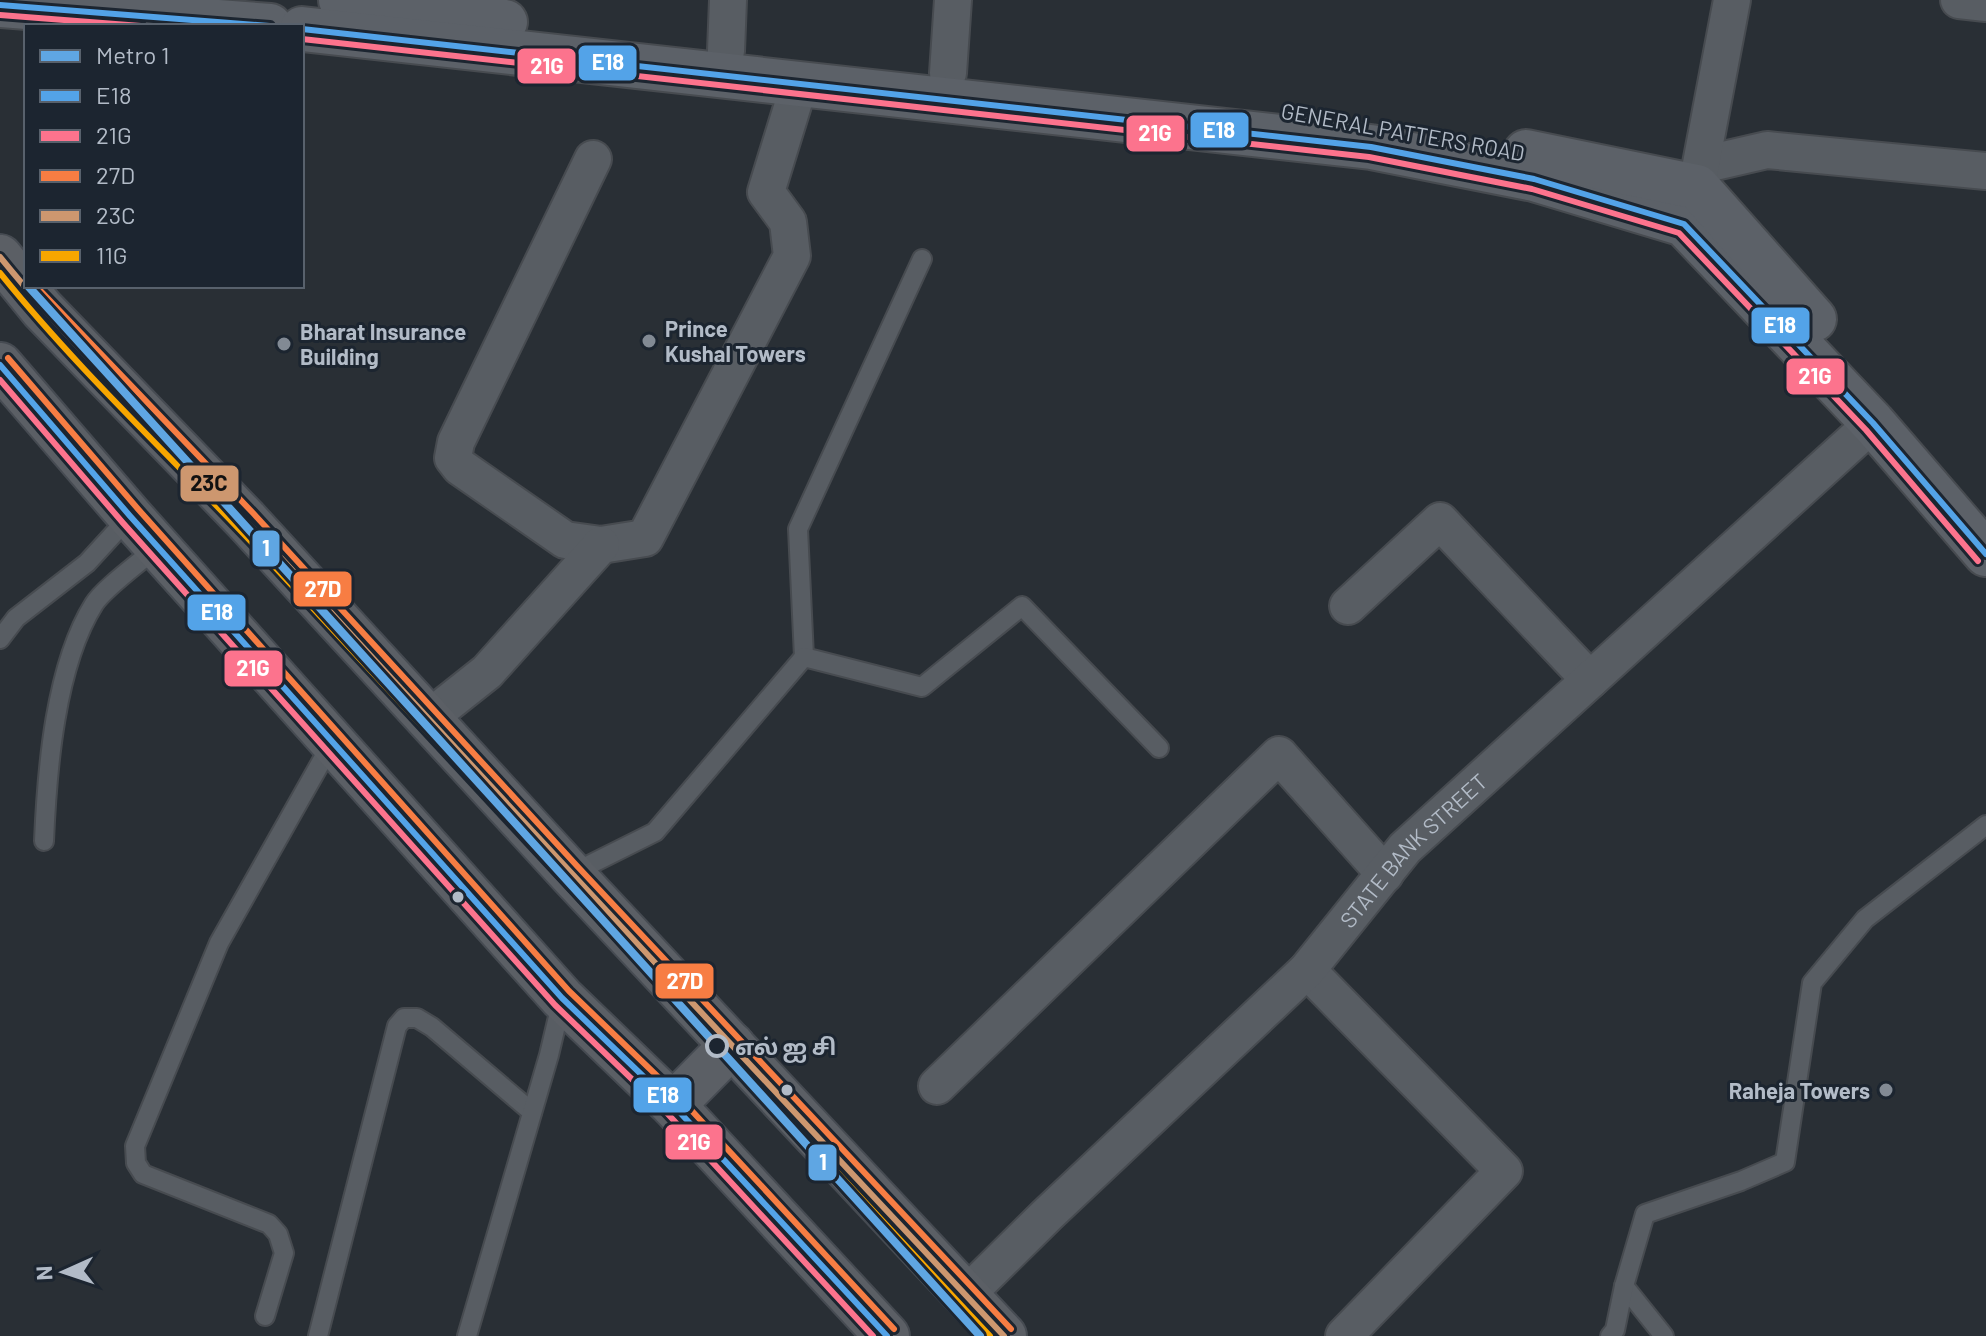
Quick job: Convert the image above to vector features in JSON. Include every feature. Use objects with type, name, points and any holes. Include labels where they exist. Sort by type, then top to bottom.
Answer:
[{"type":"main road","name":"GENERAL PATTERS ROAD","points":[[341,0],[726,51],[1324,115],[1537,167]]},
{"type":"main road","points":[[0,5],[244,24]]},
{"type":"main road","name":"GENERAL PATTERS ROAD","points":[[304,29],[1371,147],[1537,167],[1694,192],[1873,423],[1986,554]]},
{"type":"main road","points":[[1694,192],[1986,512]]},
{"type":"main road","points":[[0,257],[24,287]]},
{"type":"main road","points":[[25,288],[246,520],[571,874],[1004,1336]]},
{"type":"main road","points":[[0,365],[144,532],[562,998],[673,1105],[887,1336]]},
{"type":"main road","points":[[673,1105],[732,1045]]},
{"type":"street","points":[[726,51],[728,0]]},
{"type":"street","points":[[948,73],[953,0]]},
{"type":"street","points":[[1694,192],[1732,0]]},
{"type":"street","points":[[593,159],[456,442],[453,458],[460,467],[565,540],[601,545],[645,538],[792,256],[788,222],[766,192],[799,85]]},
{"type":"street","points":[[1694,192],[1767,150],[1986,171]]},
{"type":"street","name":"STATE BANK STREET","points":[[967,1294],[1307,970],[1405,848],[1873,423]]},
{"type":"street","points":[[1348,606],[1440,521],[1590,680]]},
{"type":"street","points":[[429,718],[487,672],[601,545]]},
{"type":"street","points":[[937,1086],[1279,755],[1385,874]]},
{"type":"street","points":[[1307,970],[1504,1171],[1344,1336]]},
{"type":"lane","points":[[571,874],[655,832],[804,657],[798,529],[922,259]]},
{"type":"lane","points":[[0,639],[16,618],[87,563],[144,532]]},
{"type":"lane","points":[[44,841],[47,779],[59,698],[78,639],[95,602],[144,532]]},
{"type":"lane","points":[[804,657],[922,687],[1022,606],[1159,748]]},
{"type":"lane","points":[[265,1316],[284,1253],[278,1234],[269,1224],[143,1174],[136,1163],[135,1146],[219,943],[333,741]]},
{"type":"lane","points":[[1610,1336],[1615,1330],[1645,1214],[1741,1181],[1785,1162],[1812,983],[1865,919],[1983,835]]},
{"type":"lane","points":[[467,1336],[549,1055],[562,998]]},
{"type":"lane","points":[[318,1336],[397,1026],[404,1018],[417,1018],[432,1027],[532,1112]]},
{"type":"lane","points":[[1624,1286],[1664,1336]]},
{"type":"metro line","name":"1","points":[[30,288],[980,1336]]},
{"type":"transit line","name":"E18","points":[[0,5],[244,24]]},
{"type":"transit line","name":"21G","points":[[0,15],[115,24]]},
{"type":"transit line","name":"E18","points":[[304,29],[1371,147],[1534,179],[1684,224],[1873,423],[1986,554]]},
{"type":"transit line","name":"21G","points":[[304,39],[1369,157],[1532,189],[1679,233],[1866,430],[1978,561]]},
{"type":"transit line","name":"23C","points":[[0,257],[24,286]]},
{"type":"transit line","name":"11G","points":[[0,273],[68,352],[249,539],[990,1336]]},
{"type":"transit line","name":"23C","points":[[26,288],[1004,1336]]},
{"type":"transit line","name":"27D","points":[[38,288],[253,513],[578,867],[1011,1329]]},
{"type":"transit line","name":"27D","points":[[8,358],[138,509],[569,991],[680,1098],[894,1329]]},
{"type":"transit line","name":"E18","points":[[0,365],[130,516],[562,998],[673,1105],[887,1336]]},
{"type":"transit line","name":"21G","points":[[0,380],[123,523],[555,1005],[666,1112],[873,1336]]},
{"type":"place","name":"Prince Kushal Towers","points":[[649,341]]},
{"type":"place","name":"Bharat Insurance Building","points":[[284,344]]},
{"type":"place","name":"எல் ஐ சி","points":[[717,1046]]},
{"type":"place","name":"Raheja Towers","points":[[1886,1090]]}]
